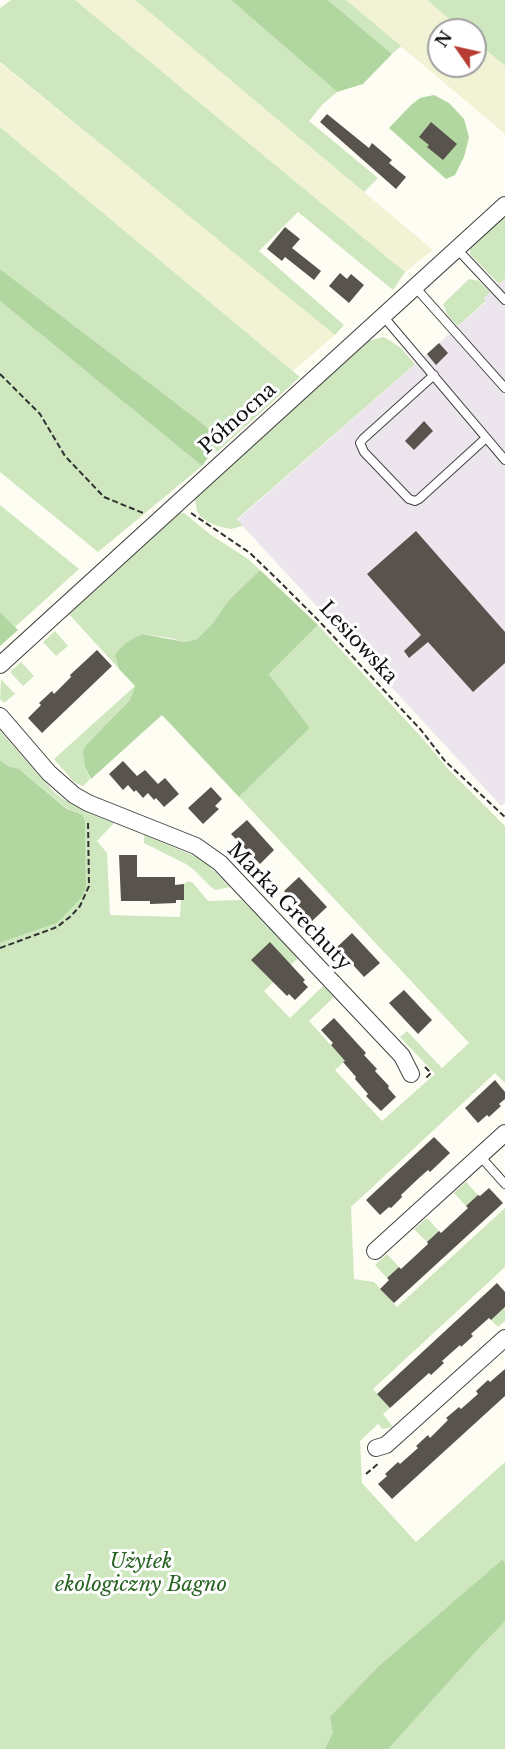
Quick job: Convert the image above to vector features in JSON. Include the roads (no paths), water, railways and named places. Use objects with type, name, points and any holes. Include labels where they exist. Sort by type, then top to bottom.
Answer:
[{"type":"street","name":"Północna","points":[[0,665],[505,205]]},
{"type":"street","name":"Marka Grechuty","points":[[0,716],[62,786],[88,803],[196,846],[220,863],[402,1056],[411,1074]]},
{"type":"street","points":[[375,1251],[505,1133]]},
{"type":"street","points":[[376,1448],[386,1445],[505,1338]]},
{"type":"lane","points":[[457,249],[505,300]]},
{"type":"lane","points":[[415,287],[505,388]]},
{"type":"lane","points":[[383,316],[486,438],[502,450],[505,460]]},
{"type":"lane","points":[[434,375],[363,439],[360,443],[364,452],[409,499],[415,501],[486,438]]},
{"type":"lane","points":[[480,1156],[505,1184]]},
{"type":"park label","name":"Użytek ekologiczny Bagno","points":[[141,1574]]}]
